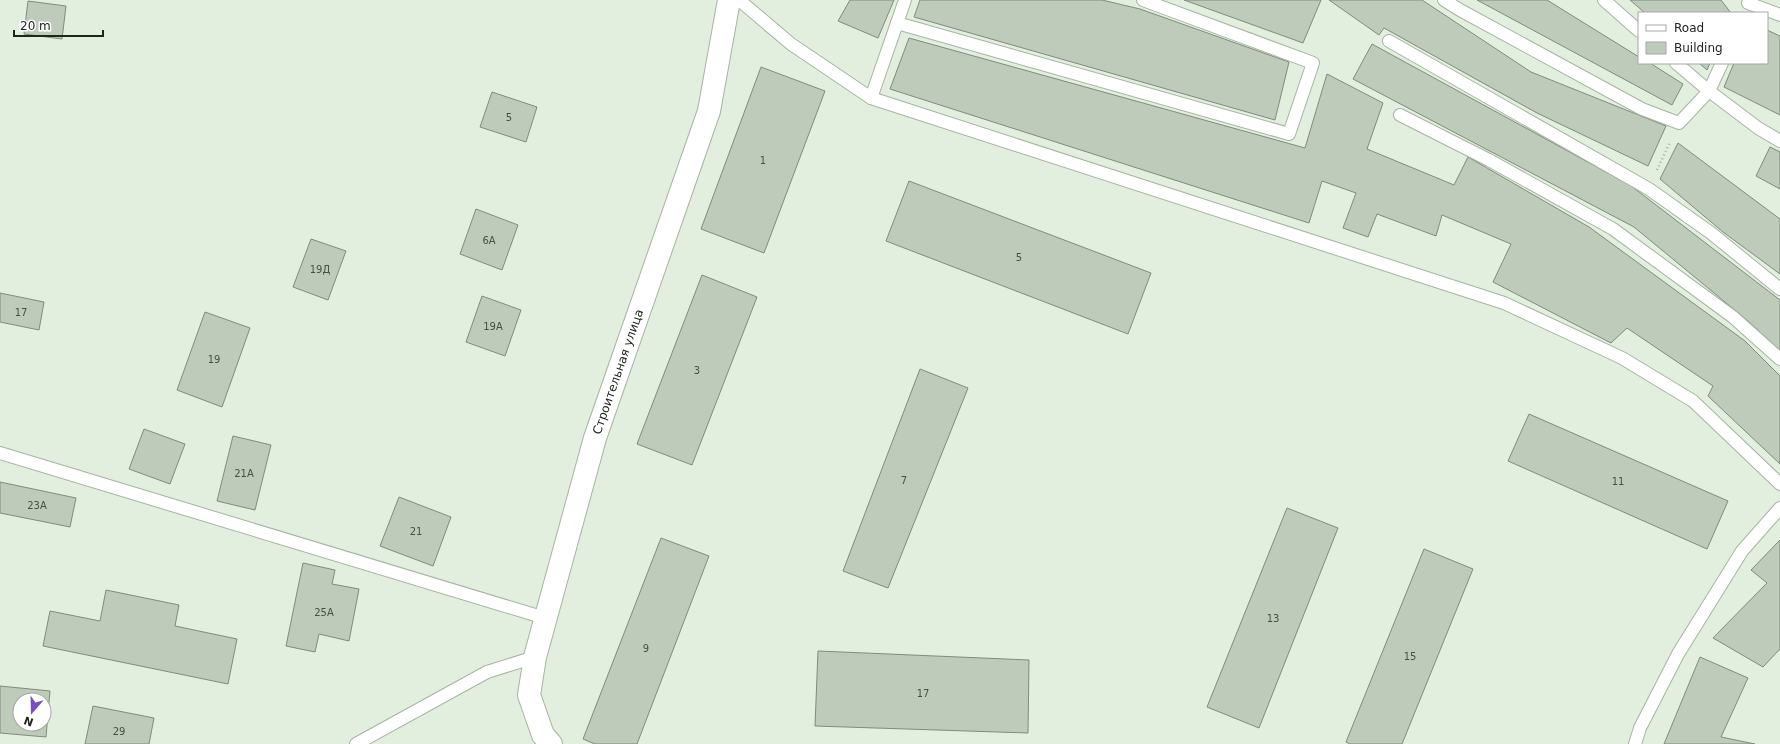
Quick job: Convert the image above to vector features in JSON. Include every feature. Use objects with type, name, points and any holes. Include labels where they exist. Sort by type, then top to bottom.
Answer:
[{"type":"street","name":"Строительная улица","points":[[551,744],[543,735],[529,695],[545,618],[595,438],[709,111],[729,0]]},
{"type":"lane","points":[[739,0],[791,44],[871,98],[1504,303],[1622,358],[1693,401],[1780,484]]},
{"type":"lane","points":[[871,98],[905,0]]},
{"type":"lane","points":[[897,24],[1289,134],[1314,63],[1143,0]]},
{"type":"lane","points":[[1444,0],[1642,108],[1679,123],[1709,91],[1722,64]]},
{"type":"lane","points":[[1604,0],[1638,29]]},
{"type":"lane","points":[[1746,5],[1780,15]]},
{"type":"lane","points":[[1388,41],[1649,189],[1711,233],[1780,289]]},
{"type":"lane","points":[[1677,64],[1709,91],[1758,128],[1780,141]]},
{"type":"lane","points":[[1400,116],[1489,160],[1613,229],[1733,317],[1780,359]]},
{"type":"lane","points":[[0,453],[545,618]]},
{"type":"lane","points":[[1635,744],[1640,728],[1678,654],[1742,551],[1780,508]]},
{"type":"lane","points":[[356,744],[487,672],[536,657]]},
{"type":"path","points":[[1649,189],[1679,123]]},
{"type":"building","points":[[850,0],[894,0],[878,38],[838,21]]},
{"type":"building","points":[[920,0],[1102,0],[1140,9],[1289,62],[1275,120],[914,17]]},
{"type":"building","points":[[1184,0],[1321,0],[1303,43]]},
{"type":"building","points":[[1329,0],[1422,0],[1531,72],[1666,126],[1648,166],[1537,113],[1384,28],[1379,35]]},
{"type":"building","points":[[1477,0],[1547,0],[1638,56],[1638,64],[1652,64],[1683,84],[1672,105]]},
{"type":"building","points":[[1630,0],[1721,0],[1730,12],[1644,12]]},
{"type":"building","points":[[28,1],[66,6],[62,39],[24,34]]},
{"type":"building","points":[[1768,30],[1780,36],[1780,115],[1724,87],[1734,64],[1768,64]]},
{"type":"building","points":[[909,38],[1305,148],[1327,74],[1383,103],[1367,149],[1454,185],[1468,157],[1589,227],[1745,341],[1780,376],[1780,464],[1708,396],[1713,386],[1627,328],[1611,343],[1493,282],[1511,244],[1442,215],[1436,236],[1377,214],[1368,237],[1343,228],[1356,193],[1322,181],[1309,223],[890,89]]},
{"type":"building","points":[[1372,44],[1630,185],[1780,300],[1780,351],[1748,321],[1634,227],[1353,79]]},
{"type":"building","points":[[1700,64],[1710,64],[1707,70]]},
{"type":"building","points":[[761,67],[825,91],[764,253],[701,229]]},
{"type":"building","points":[[492,92],[537,107],[526,142],[480,127]]},
{"type":"building","points":[[1678,143],[1780,219],[1780,274],[1723,232],[1660,179]]},
{"type":"building","points":[[1770,147],[1780,152],[1780,189],[1756,176]]},
{"type":"building","points":[[909,181],[1151,273],[1128,334],[886,241]]},
{"type":"building","points":[[476,209],[518,225],[502,270],[460,254]]},
{"type":"building","points":[[311,239],[346,251],[328,300],[293,287]]},
{"type":"building","points":[[702,275],[757,297],[692,465],[637,444]]},
{"type":"building","points":[[0,293],[44,302],[39,330],[0,322]]},
{"type":"building","points":[[482,296],[521,310],[505,356],[466,342]]},
{"type":"building","points":[[205,312],[250,328],[222,407],[177,390]]},
{"type":"building","points":[[920,369],[968,388],[888,588],[843,571]]},
{"type":"building","points":[[1529,414],[1728,501],[1707,549],[1508,461]]},
{"type":"building","points":[[144,429],[185,444],[170,484],[129,469]]},
{"type":"building","points":[[233,436],[271,445],[255,510],[217,501]]},
{"type":"building","points":[[0,482],[76,498],[70,527],[0,513]]},
{"type":"building","points":[[399,497],[451,517],[433,566],[380,546]]},
{"type":"building","points":[[1287,508],[1338,528],[1259,728],[1207,707]]},
{"type":"building","points":[[661,538],[709,556],[637,744],[595,744],[583,739]]},
{"type":"building","points":[[1780,540],[1780,649],[1763,667],[1713,638],[1767,583],[1751,570]]},
{"type":"building","points":[[1424,549],[1473,569],[1402,744],[1350,744],[1346,742]]},
{"type":"building","points":[[303,563],[335,570],[332,584],[359,589],[349,641],[319,634],[315,652],[286,646]]},
{"type":"building","points":[[106,590],[179,605],[175,626],[237,639],[228,684],[43,646],[50,611],[100,621]]},
{"type":"building","points":[[818,651],[1029,660],[1028,733],[815,726]]},
{"type":"building","points":[[1700,657],[1748,678],[1721,737],[1755,744],[1664,744]]},
{"type":"building","points":[[0,686],[50,691],[12,692],[12,732],[46,732],[46,737],[0,733]]},
{"type":"building","points":[[93,706],[154,718],[149,744],[85,744]]}]
